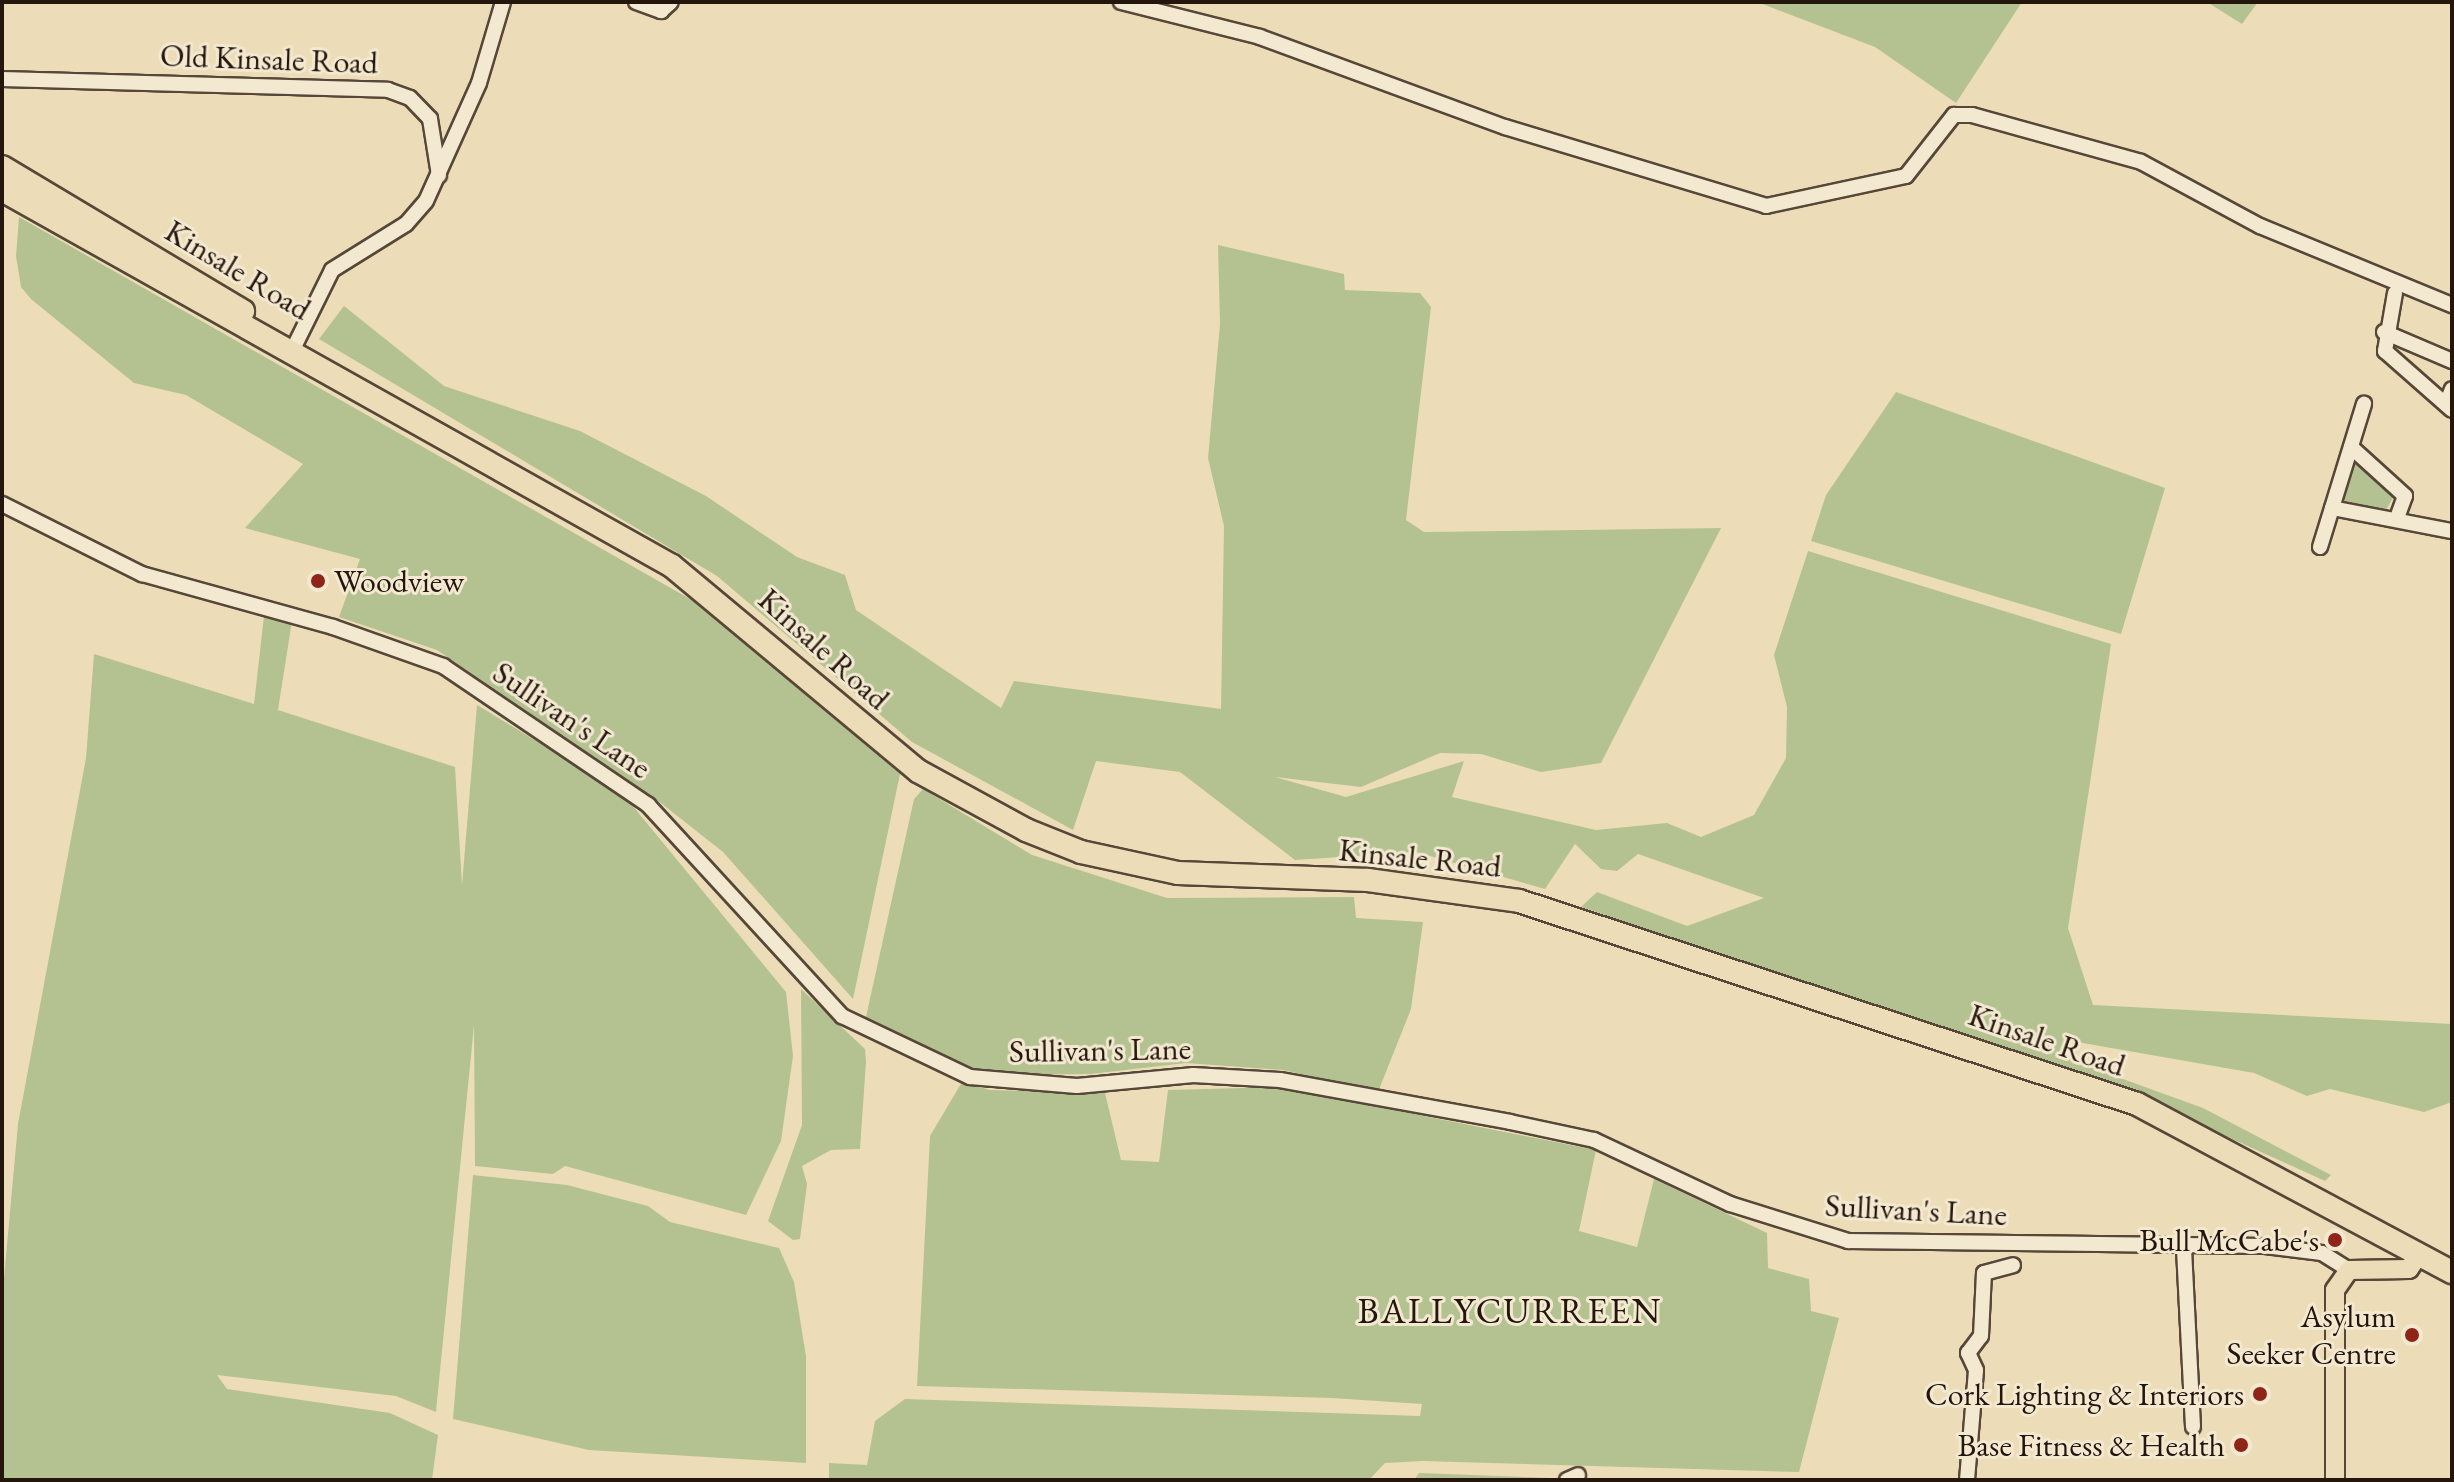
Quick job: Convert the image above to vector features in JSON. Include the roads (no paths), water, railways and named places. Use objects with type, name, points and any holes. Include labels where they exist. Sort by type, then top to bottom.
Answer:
[{"type":"highway","name":"Kinsale Road","points":[[2,167],[438,432]]},
{"type":"highway","name":"Kinsale Road","points":[[2,190],[672,566],[912,766],[1026,830],[1081,852],[1178,873],[1368,880],[1519,901],[2137,1104],[2452,1272]]},
{"type":"main road","points":[[2335,1480],[2334,1304],[2349,1270],[2409,1269],[2419,1254]]},
{"type":"street","points":[[296,343],[332,270],[406,224],[439,175],[503,2]]},
{"type":"street","points":[[636,2],[671,9]]},
{"type":"street","points":[[1121,2],[1260,37],[1505,127],[1766,206],[1906,176],[1954,115],[1972,115],[2141,162],[2260,226],[2452,305]]},
{"type":"street","name":"Old Kinsale Road","points":[[2,79],[388,90],[416,102],[430,119],[439,175]]},
{"type":"street","points":[[2395,293],[2384,332],[2385,351],[2449,407]]},
{"type":"street","points":[[2384,332],[2452,361]]},
{"type":"street","points":[[2449,407],[2452,389]]},
{"type":"street","points":[[2320,547],[2364,404]]},
{"type":"street","points":[[2351,447],[2405,496],[2397,518]]},
{"type":"street","name":"Sullivan's Lane","points":[[2,504],[142,574],[333,627],[443,666],[648,805],[842,1016],[970,1077],[1077,1086],[1193,1075],[1280,1080],[1594,1140],[1730,1204],[1848,1241],[2184,1249],[2217,1244],[2322,1253],[2349,1270]]},
{"type":"street","points":[[2332,508],[2397,518],[2452,531]]},
{"type":"street","points":[[2184,1249],[2193,1427]]},
{"type":"street","points":[[1967,1480],[1976,1370],[1968,1353],[1981,1336],[1984,1273],[2013,1265]]},
{"type":"place","name":"Woodview","points":[[318,581]]},
{"type":"place","name":"Bull McCabe's","points":[[2335,1240]]},
{"type":"place","name":"Asylum Seeker Centre","points":[[2412,1335]]},
{"type":"place","name":"Cork Lighting & Interiors","points":[[2260,1394]]},
{"type":"place","name":"Base Fitness & Health","points":[[2241,1445]]},
{"type":"district","name":"BALLYCURREEN","points":[[1510,1311]]}]
